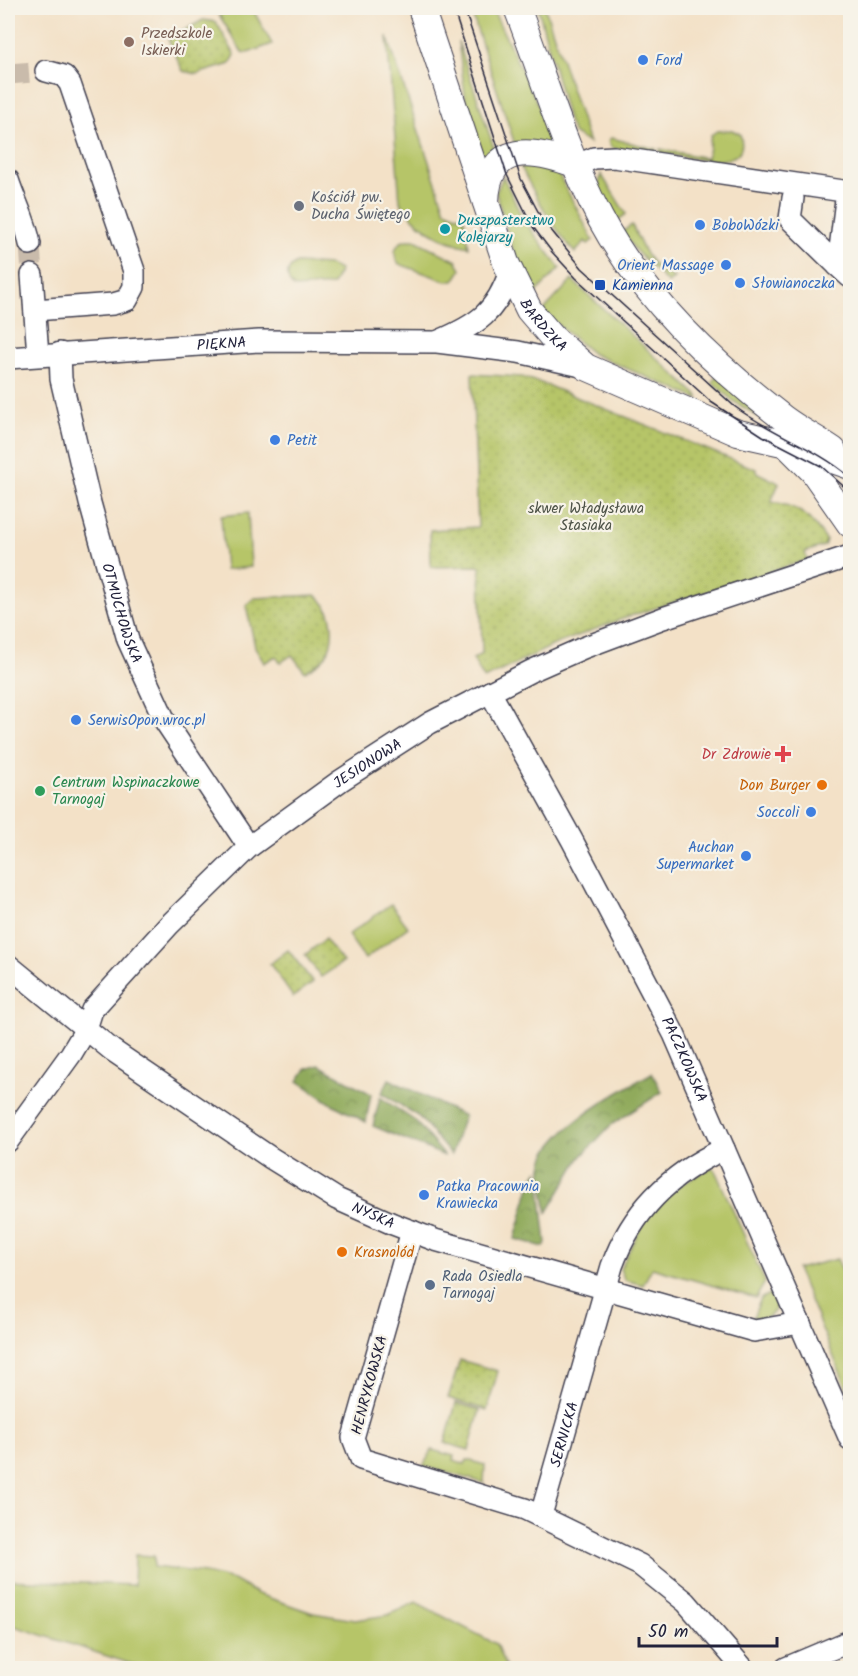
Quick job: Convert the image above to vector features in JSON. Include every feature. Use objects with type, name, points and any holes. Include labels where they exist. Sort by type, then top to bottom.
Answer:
[{"type":"street","name":"BARDZKA","points":[[421,8],[510,271],[529,310],[553,338],[586,367],[729,429],[850,464]]},
{"type":"street","name":"BARDZKA","points":[[517,8],[560,128],[610,234],[638,275],[684,328],[734,376],[784,419],[850,464]]},
{"type":"street","points":[[35,310],[113,304],[127,300],[134,287],[134,271],[70,84],[64,76],[46,71]]},
{"type":"street","points":[[486,203],[488,180],[499,163],[513,154],[541,153],[577,165],[602,156],[614,157],[849,192],[844,272]]},
{"type":"street","points":[[8,180],[17,208],[27,224],[30,244]]},
{"type":"street","points":[[793,198],[790,219],[844,272]]},
{"type":"street","name":"PIĘKNA","points":[[437,342],[465,330],[489,311],[502,296],[510,271]]},
{"type":"street","points":[[32,274],[38,355]]},
{"type":"street","name":"PIĘKNA","points":[[8,358],[259,341],[437,342],[518,352],[586,367]]},
{"type":"street","name":"OTMUCHOWSKA","points":[[60,353],[62,379],[93,513],[128,640],[165,721],[249,847]]},
{"type":"street","points":[[787,444],[813,471],[850,524]]},
{"type":"street","name":"JESIONOWA","points":[[8,1141],[86,1029],[92,1010],[168,926],[249,847],[385,750],[531,671],[584,648],[850,556]]},
{"type":"street","name":"PACZKOWSKA","points":[[490,693],[572,840],[674,1034],[850,1439]]},
{"type":"street","name":"NYSKA","points":[[8,965],[125,1059],[271,1158],[337,1199],[412,1232],[754,1331],[800,1323]]},
{"type":"street","name":"SERNICKA","points":[[542,1515],[620,1245],[640,1213],[663,1186],[692,1166],[724,1149]]},
{"type":"street","name":"HENRYKOWSKA","points":[[412,1232],[353,1438],[361,1459],[542,1515]]},
{"type":"street","points":[[542,1515],[652,1574],[686,1602],[743,1668]]},
{"type":"street","points":[[786,1668],[850,1641]]},
{"type":"green space","points":[[252,8],[272,44],[248,53],[242,52],[216,10]]},
{"type":"green space","points":[[470,8],[492,8],[543,115],[552,145],[515,145]]},
{"type":"green space","points":[[538,8],[545,8],[589,143],[574,134],[569,124]]},
{"type":"green space","points":[[203,20],[216,22],[235,55],[230,64],[197,74],[183,71],[168,39]]},
{"type":"green space","points":[[387,36],[445,210],[464,218],[469,247],[439,237],[413,218],[400,202]]},
{"type":"green space","points":[[458,41],[496,154],[483,158],[467,111]]},
{"type":"green space","points":[[732,130],[740,134],[741,147],[736,155],[726,159],[698,159],[660,153],[660,149],[707,158],[711,135],[717,131]]},
{"type":"green space","points":[[611,138],[656,149],[655,154],[612,148],[608,141]]},
{"type":"green space","points":[[529,162],[549,166],[560,177],[593,240],[588,244],[585,241],[575,253],[552,222],[521,167]]},
{"type":"green space","points":[[601,174],[626,214],[616,222],[598,188]]},
{"type":"green space","points":[[503,176],[523,219],[560,268],[532,297],[516,260],[496,193]]},
{"type":"green space","points":[[632,225],[648,257],[659,269],[675,278],[668,283],[635,250],[622,232]]},
{"type":"green space","points":[[406,240],[415,240],[457,261],[461,270],[454,281],[446,281],[399,264],[395,257],[395,250]]},
{"type":"green space","points":[[297,263],[329,265],[340,270],[333,285],[295,288],[289,282],[288,271]]},
{"type":"green space","points":[[572,280],[698,396],[698,399],[593,354],[542,312]]},
{"type":"green space","name":"skwer Władysława Stasiaka","points":[[472,374],[522,377],[541,383],[756,469],[758,473],[779,483],[771,502],[789,506],[803,514],[826,540],[824,546],[805,552],[807,560],[630,616],[556,644],[484,679],[473,659],[482,654],[480,566],[431,567],[430,530],[478,527]]},
{"type":"green space","points":[[718,375],[777,428],[733,401],[712,382]]},
{"type":"green space","points":[[248,513],[251,567],[225,570],[221,516]]},
{"type":"green space","points":[[316,595],[327,608],[332,624],[331,642],[325,657],[305,672],[292,655],[280,663],[276,656],[264,663],[255,647],[246,605],[254,598]]},
{"type":"green space","points":[[391,904],[408,927],[365,959],[348,935]]},
{"type":"green space","points":[[325,939],[343,962],[321,977],[305,955]]},
{"type":"green space","points":[[288,950],[313,982],[293,997],[270,964]]},
{"type":"green space","points":[[319,1065],[371,1094],[366,1122],[332,1104],[298,1081],[306,1069]]},
{"type":"green space","points":[[652,1073],[662,1092],[611,1125],[580,1158],[547,1213],[542,1184],[542,1167],[546,1153],[557,1139],[588,1112]]},
{"type":"green space","points":[[389,1079],[464,1116],[451,1155],[419,1117],[382,1093]]},
{"type":"green space","points":[[380,1097],[415,1121],[445,1156],[373,1126]]},
{"type":"green space","points":[[714,1168],[765,1282],[756,1298],[652,1268],[643,1285],[625,1280],[620,1269],[646,1217],[674,1188]]},
{"type":"green space","points":[[538,1170],[546,1243],[544,1247],[515,1239],[532,1179]]},
{"type":"green space","points":[[837,1259],[850,1288],[850,1396],[797,1269]]},
{"type":"green space","points":[[775,1292],[777,1303],[773,1313],[765,1318],[753,1318],[761,1298]]},
{"type":"green space","points":[[460,1360],[498,1371],[487,1410],[448,1398]]},
{"type":"green space","points":[[456,1403],[480,1410],[469,1450],[445,1443]]},
{"type":"green space","points":[[432,1450],[454,1456],[453,1460],[465,1464],[467,1460],[485,1465],[484,1483],[423,1466]]},
{"type":"green space","points":[[135,1555],[154,1556],[154,1567],[205,1573],[233,1580],[258,1594],[313,1613],[355,1620],[388,1615],[416,1602],[496,1644],[506,1668],[144,1668],[8,1624],[8,1580],[134,1585]]},
{"type":"tunnel","points":[[8,74],[46,71]]},
{"type":"tunnel","points":[[30,244],[32,275]]},
{"type":"tram line","points":[[453,8],[507,175],[533,227],[552,252],[576,278],[711,402],[763,436],[821,466],[850,492]]},
{"type":"tram line","points":[[464,8],[521,179],[542,219],[582,268],[734,406],[763,425],[822,457],[850,477]]},
{"type":"place","name":"Przedszkole Iskierki","points":[[129,42]]},
{"type":"place","name":"Ford","points":[[643,60]]},
{"type":"place","name":"Kościół pw. Ducha Świętego","points":[[299,206]]},
{"type":"place","name":"BoboWózki","points":[[700,225]]},
{"type":"place","name":"Duszpasterstwo Kolejarzy","points":[[445,229]]},
{"type":"place","name":"Orient Massage","points":[[726,265]]},
{"type":"place","name":"Słowianoczka","points":[[740,283]]},
{"type":"place","name":"Kamienna","points":[[600,285]]},
{"type":"place","name":"Petit","points":[[275,440]]},
{"type":"place","name":"SerwisOpon.wroc.pl","points":[[76,720]]},
{"type":"place","name":"Dr Zdrowie","points":[[783,754]]},
{"type":"place","name":"Don Burger","points":[[822,785]]},
{"type":"place","name":"Centrum Wspinaczkowe Tarnogaj","points":[[40,791]]},
{"type":"place","name":"Soccoli","points":[[811,812]]},
{"type":"place","name":"Auchan Supermarket","points":[[746,856]]},
{"type":"place","name":"Patka Pracownia Krawiecka","points":[[424,1195]]},
{"type":"place","name":"Krasnolód","points":[[342,1252]]},
{"type":"place","name":"Rada Osiedla Tarnogaj","points":[[430,1285]]}]
